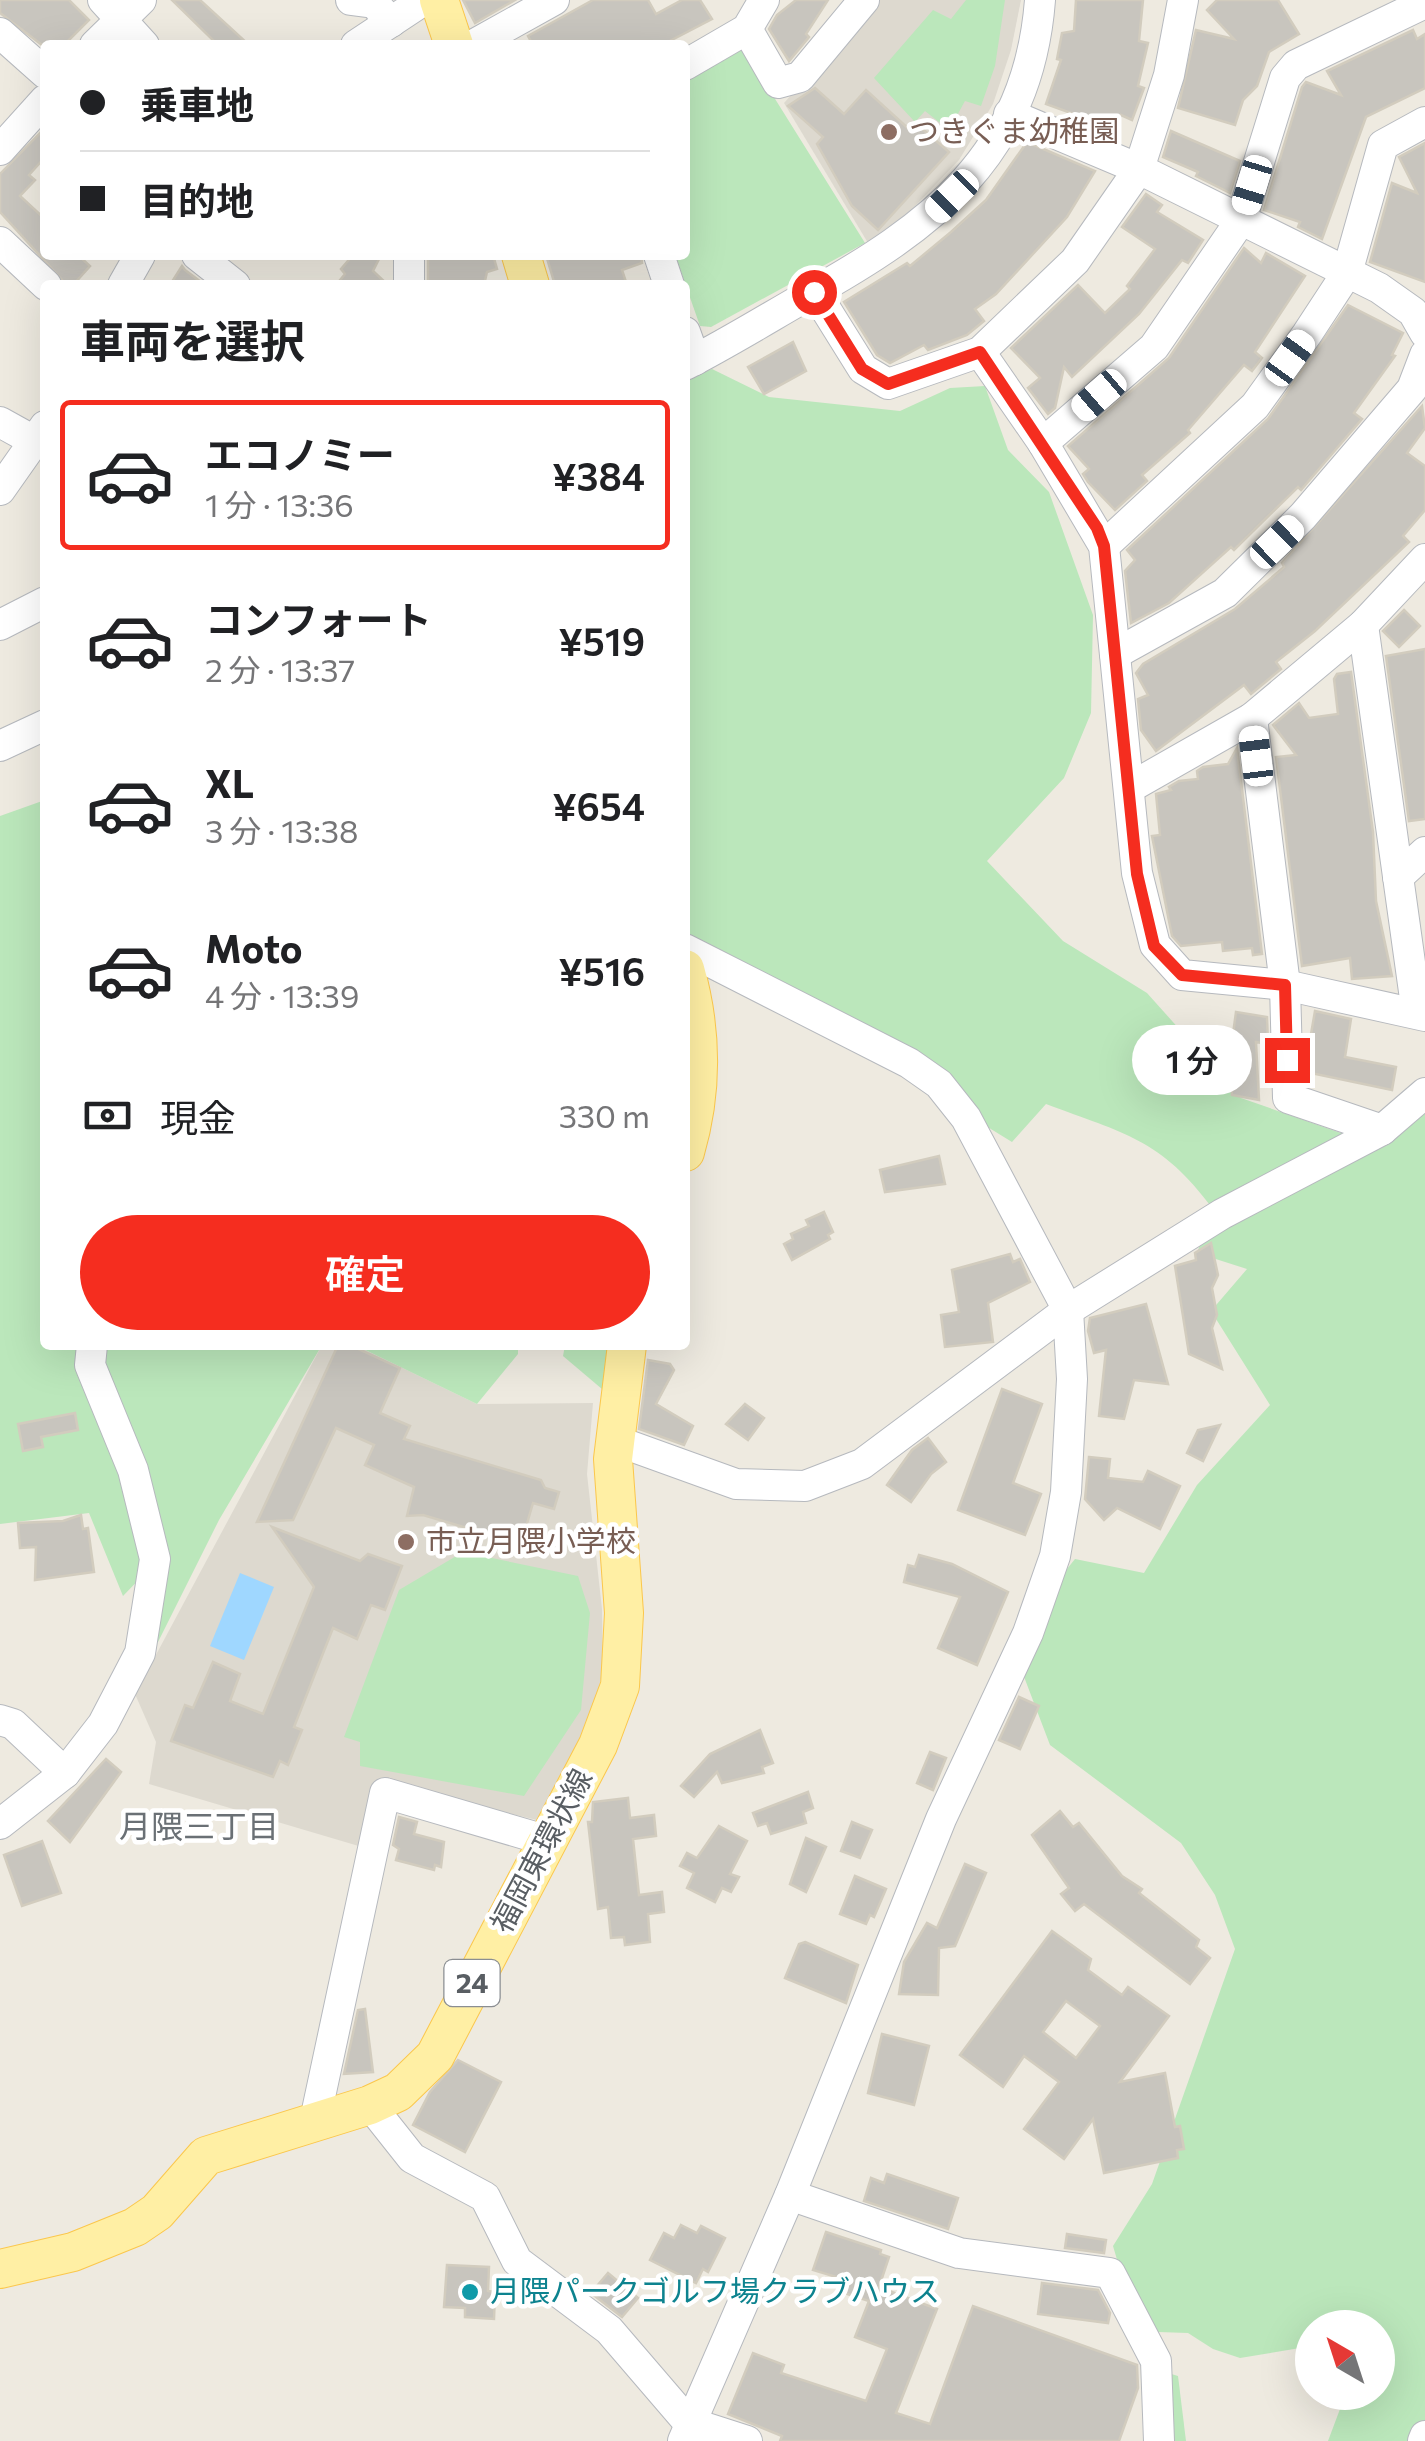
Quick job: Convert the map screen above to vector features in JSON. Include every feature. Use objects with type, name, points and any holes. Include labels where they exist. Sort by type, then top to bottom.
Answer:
[{"type":"main road","points":[[439,0],[452,40]]},
{"type":"main road","points":[[690,996],[700,1050],[696,1116],[690,1136]]},
{"type":"main road","name":"24","points":[[614,1440],[626,1350]]},
{"type":"main road","name":"福岡東環状線","points":[[0,2269],[74,2252],[135,2228],[157,2212],[206,2156],[370,2106],[398,2092],[435,2056],[598,1745],[620,1686],[624,1613],[615,1528],[614,1440]]},
{"type":"street","points":[[351,0],[374,3],[391,22]]},
{"type":"street","points":[[364,40],[424,0]]},
{"type":"street","points":[[482,40],[554,0]]},
{"type":"street","points":[[690,62],[746,29],[764,0]]},
{"type":"street","points":[[746,29],[778,83],[800,78],[864,0]]},
{"type":"street","points":[[690,351],[873,260],[928,220],[976,172],[1009,114],[1038,34],[1040,0]]},
{"type":"street","points":[[814,292],[862,369],[888,384],[980,352],[1074,261],[1139,169],[1169,75],[1183,0]]},
{"type":"street","points":[[1043,443],[1154,347],[1241,220],[1285,78],[1296,65],[1425,3]]},
{"type":"street","points":[[98,40],[121,6],[141,40]]},
{"type":"street","points":[[0,33],[40,69]]},
{"type":"street","points":[[0,150],[40,106]]},
{"type":"street","points":[[1009,114],[1139,169],[1347,273],[1413,312],[1425,333]]},
{"type":"street","points":[[1104,546],[1255,406],[1347,273],[1383,145],[1425,122]]},
{"type":"street","points":[[0,242],[41,280]]},
{"type":"street","points":[[203,260],[229,280]]},
{"type":"street","points":[[980,352],[1043,443],[1104,546],[1137,874],[1154,946],[1182,975],[1285,985],[1421,1014],[1363,625]]},
{"type":"street","points":[[1115,654],[1225,593],[1304,516],[1412,389],[1425,355]]},
{"type":"street","points":[[0,422],[38,448],[0,490]]},
{"type":"street","points":[[1129,788],[1252,718],[1363,625],[1425,559]]},
{"type":"street","points":[[0,625],[40,605]]},
{"type":"street","points":[[1252,718],[1285,985],[1288,1098],[1382,1130]]},
{"type":"street","points":[[0,746],[40,727]]},
{"type":"street","points":[[1398,877],[1425,852]]},
{"type":"street","points":[[685,2431],[790,2194],[940,1819],[1028,1633],[1055,1556],[1070,1448],[1068,1310],[988,1152],[938,1084],[909,1063],[690,952]]},
{"type":"street","points":[[614,1440],[736,1484],[805,1486],[862,1464],[1068,1310],[1222,1214],[1382,1130],[1425,1093]]},
{"type":"street","points":[[0,1824],[65,1773],[104,1724],[140,1653],[156,1559],[133,1470],[90,1365],[92,1350]]},
{"type":"street","points":[[0,1720],[13,1724],[65,1773]]},
{"type":"street","points":[[315,2120],[386,1793],[545,1840]]},
{"type":"street","points":[[370,2106],[412,2158],[485,2197],[518,2261],[609,2330],[685,2431],[748,2441]]},
{"type":"street","points":[[790,2194],[959,2253],[1110,2274],[1156,2361],[1159,2441]]},
{"type":"shaded area","name":"つきぐま幼稚園","points":[[876,0],[1021,0],[1011,50],[993,104],[959,160],[899,223],[868,243],[784,103]]},
{"type":"shaded area","name":"市立月隈小学校","points":[[319,1350],[365,1350],[477,1404],[593,1403],[587,1474],[602,1609],[603,1669],[590,1728],[537,1820],[376,1781],[362,1847],[149,1784],[156,1742],[135,1694]]},
{"type":"green space","points":[[966,0],[1005,0],[995,66],[981,106],[965,101],[949,130],[925,111],[915,122],[874,78],[933,10],[951,19]]},
{"type":"green space","points":[[742,46],[865,243],[711,327],[700,326],[690,298],[690,280],[684,280],[677,260],[690,260],[690,76]]},
{"type":"green space","points":[[712,369],[769,397],[900,411],[950,388],[985,386],[1008,450],[1049,492],[1093,615],[1091,713],[1064,778],[987,861],[1063,941],[1147,993],[1241,1098],[1375,1145],[1425,1086],[1425,2441],[1328,2441],[1340,2410],[1395,2410],[1395,2310],[1295,2310],[1295,2349],[1240,2358],[1213,2349],[1188,2333],[1158,2332],[1129,2300],[1113,2246],[1152,2184],[1235,1949],[1215,1895],[1181,1843],[1050,1745],[1010,1640],[1075,1559],[1144,1573],[1197,1485],[1270,1405],[1211,1311],[1247,1269],[1197,1253],[1213,1209],[1158,1152],[1120,1132],[1046,1104],[1012,1142],[690,944],[690,379]]},
{"type":"green space","points":[[40,802],[40,1350],[319,1350],[219,1520],[158,1642],[151,1567],[123,1596],[89,1513],[0,1524],[0,816]]},
{"type":"green space","points":[[365,1350],[518,1350],[477,1404]]},
{"type":"green space","points":[[564,1350],[614,1350],[602,1389],[563,1356]]},
{"type":"green space","points":[[463,1552],[578,1576],[590,1613],[581,1710],[524,1796],[360,1766],[360,1742],[344,1737],[399,1590]]},
{"type":"green space","points":[[1161,2371],[1178,2376],[1186,2441],[1164,2441]]},
{"type":"water","points":[[240,1573],[274,1587],[244,1660],[210,1646]]},
{"type":"building","points":[[0,0],[69,0],[89,20],[69,40],[40,40],[40,43],[0,13]]},
{"type":"building","points":[[172,0],[200,0],[244,40],[213,40]]},
{"type":"building","points":[[463,0],[515,0],[475,23]]},
{"type":"building","points":[[593,0],[648,0],[656,14],[682,0],[700,0],[712,19],[672,40],[530,40],[528,36]]},
{"type":"building","points":[[796,0],[828,0],[806,34],[809,37],[789,61],[769,29],[777,15]]},
{"type":"building","points":[[1076,0],[1143,0],[1139,41],[1148,43],[1138,86],[1144,88],[1132,120],[1121,115],[1110,136],[1080,124],[1082,117],[1046,104],[1061,60],[1057,59],[1062,33],[1074,31]]},
{"type":"building","points":[[1217,0],[1278,0],[1299,34],[1269,52],[1257,86],[1243,100],[1235,125],[1178,108],[1196,30],[1234,39],[1207,10]]},
{"type":"building","points":[[1413,30],[1417,39],[1425,34],[1425,88],[1366,117],[1322,239],[1298,227],[1300,222],[1264,210],[1306,82],[1341,95],[1327,71]]},
{"type":"building","points":[[815,88],[844,114],[866,90],[911,131],[918,125],[949,152],[878,230],[852,206],[817,144],[823,137],[788,106]]},
{"type":"building","points":[[1171,131],[1240,161],[1230,193],[1196,176],[1198,172],[1163,157]]},
{"type":"building","points":[[40,133],[40,163],[29,175],[35,180],[20,196],[40,214],[40,256],[0,212],[0,174]]},
{"type":"building","points":[[1027,142],[1095,171],[1067,217],[996,294],[975,309],[984,321],[967,335],[928,350],[924,345],[890,363],[877,355],[844,302],[907,263],[910,266],[951,232],[986,200]]},
{"type":"building","points":[[1425,143],[1425,282],[1370,262],[1392,183],[1417,193],[1399,157]]},
{"type":"building","points":[[1146,194],[1162,205],[1157,212],[1203,240],[1188,263],[1182,260],[1139,314],[1072,377],[1064,367],[1055,408],[1048,414],[1028,388],[1040,378],[1011,348],[1078,285],[1105,313],[1130,289],[1127,286],[1155,249],[1122,227]]},
{"type":"building","points":[[1244,248],[1261,263],[1266,253],[1305,276],[1255,352],[1262,358],[1252,371],[1244,365],[1188,430],[1190,433],[1142,475],[1147,481],[1115,510],[1088,482],[1083,474],[1089,469],[1068,446],[1169,358]]},
{"type":"building","points":[[44,260],[83,260],[90,266],[77,280],[62,280]]},
{"type":"building","points":[[349,260],[378,260],[373,271],[383,280],[340,280],[345,274],[341,269]]},
{"type":"building","points":[[428,260],[494,260],[497,269],[487,272],[485,280],[428,280]]},
{"type":"building","points":[[548,260],[642,260],[622,270],[625,280],[554,280]]},
{"type":"building","points":[[182,266],[198,280],[173,280]]},
{"type":"building","points":[[1348,305],[1403,333],[1392,355],[1395,356],[1354,413],[1362,419],[1301,490],[1298,487],[1234,550],[1231,547],[1169,603],[1131,623],[1125,571],[1135,560],[1127,550],[1268,419]]},
{"type":"building","points":[[793,342],[806,371],[764,394],[748,367]]},
{"type":"building","points":[[1422,406],[1425,428],[1407,453],[1425,466],[1425,510],[1403,536],[1409,542],[1315,631],[1276,662],[1281,669],[1251,694],[1244,685],[1156,751],[1141,730],[1138,699],[1148,695],[1136,673],[1143,664],[1235,609],[1284,567],[1282,563]]},
{"type":"building","points":[[1404,610],[1420,626],[1399,647],[1383,631]]},
{"type":"building","points":[[1425,649],[1425,819],[1409,821],[1386,656]]},
{"type":"building","points":[[1351,672],[1373,832],[1376,901],[1392,976],[1352,979],[1350,958],[1302,966],[1276,757],[1296,755],[1273,725],[1299,703],[1309,718],[1338,714],[1334,679],[1337,674]]},
{"type":"building","points":[[1237,748],[1262,954],[1253,955],[1252,948],[1223,951],[1222,942],[1181,946],[1172,936],[1152,836],[1160,835],[1156,794],[1171,790],[1169,787],[1179,781],[1198,779],[1197,771],[1203,767],[1228,764]]},
{"type":"building","points":[[1315,1011],[1351,1019],[1345,1057],[1396,1067],[1392,1090],[1306,1072],[1305,1038],[1311,1034]]},
{"type":"building","points":[[1236,1012],[1267,1017],[1268,1044],[1256,1042],[1259,1100],[1232,1095],[1230,1056]]},
{"type":"building","points":[[939,1156],[945,1184],[885,1192],[880,1170]]},
{"type":"building","points":[[824,1212],[833,1232],[828,1235],[830,1239],[792,1260],[784,1244],[793,1239],[791,1234],[809,1226],[806,1220]]},
{"type":"building","points":[[1211,1243],[1218,1275],[1212,1288],[1217,1315],[1212,1328],[1222,1369],[1189,1354],[1175,1266],[1196,1260],[1195,1253]]},
{"type":"building","points":[[1010,1254],[1013,1262],[1020,1259],[1030,1282],[988,1303],[993,1342],[945,1347],[941,1315],[959,1312],[952,1270]]},
{"type":"building","points":[[1146,1304],[1168,1384],[1134,1380],[1124,1419],[1099,1416],[1106,1350],[1094,1353],[1088,1331],[1090,1318]]},
{"type":"building","points":[[336,1350],[361,1350],[400,1368],[380,1413],[410,1426],[404,1439],[541,1480],[545,1488],[559,1492],[554,1509],[533,1503],[521,1544],[423,1515],[407,1516],[414,1487],[365,1465],[374,1445],[336,1428],[293,1520],[257,1522]]},
{"type":"building","points":[[648,1360],[670,1364],[674,1370],[656,1404],[693,1426],[684,1445],[639,1429]]},
{"type":"building","points":[[1002,1389],[1042,1404],[1013,1483],[1041,1494],[1025,1535],[958,1510]]},
{"type":"building","points":[[745,1404],[764,1418],[748,1440],[726,1424]]},
{"type":"building","points":[[75,1413],[78,1430],[41,1437],[43,1447],[23,1451],[18,1424]]},
{"type":"building","points":[[1220,1425],[1203,1461],[1187,1453],[1198,1430]]},
{"type":"building","points":[[928,1438],[946,1462],[931,1474],[911,1502],[887,1485],[912,1450]]},
{"type":"building","points":[[1089,1457],[1110,1459],[1108,1478],[1143,1482],[1148,1471],[1180,1486],[1160,1529],[1117,1508],[1104,1520],[1085,1499]]},
{"type":"building","points":[[81,1515],[83,1529],[88,1528],[94,1572],[35,1580],[36,1547],[20,1548],[18,1523],[63,1521]]},
{"type":"building","points":[[272,1527],[360,1561],[368,1554],[402,1566],[385,1610],[371,1605],[357,1639],[333,1628],[294,1727],[302,1730],[288,1765],[280,1761],[273,1777],[171,1741],[185,1705],[193,1708],[213,1662],[240,1674],[230,1701],[263,1714],[314,1587]]},
{"type":"building","points":[[919,1555],[952,1564],[1008,1592],[977,1665],[938,1648],[960,1597],[904,1582],[908,1565],[915,1567]]},
{"type":"building","points":[[1019,1697],[1039,1706],[1020,1749],[999,1740]]},
{"type":"building","points":[[760,1730],[773,1763],[762,1767],[764,1773],[722,1783],[717,1772],[694,1797],[681,1786],[710,1754]]},
{"type":"building","points":[[930,1752],[946,1758],[933,1790],[917,1783]]},
{"type":"building","points":[[106,1759],[121,1772],[70,1842],[48,1821]]},
{"type":"building","points":[[808,1792],[813,1808],[803,1812],[806,1823],[771,1834],[767,1823],[758,1826],[753,1813]]},
{"type":"building","points":[[628,1798],[630,1818],[654,1815],[656,1836],[633,1839],[639,1895],[662,1892],[664,1912],[648,1914],[650,1942],[625,1945],[624,1937],[611,1938],[608,1907],[598,1909],[588,1822],[592,1822],[593,1802]]},
{"type":"building","points":[[1060,1811],[1073,1827],[1079,1823],[1122,1876],[1142,1889],[1139,1893],[1199,1940],[1196,1947],[1210,1958],[1190,1984],[1084,1904],[1075,1911],[1061,1894],[1069,1888],[1032,1835]]},
{"type":"building","points":[[399,1817],[417,1822],[414,1834],[444,1842],[441,1867],[435,1865],[434,1870],[396,1860],[399,1849],[393,1845]]},
{"type":"building","points":[[852,1822],[872,1830],[860,1858],[841,1851]]},
{"type":"building","points":[[719,1826],[747,1841],[730,1874],[739,1877],[731,1892],[722,1888],[715,1902],[687,1888],[694,1873],[680,1866],[687,1853],[697,1858]]},
{"type":"building","points":[[806,1838],[826,1847],[806,1892],[790,1884]]},
{"type":"building","points":[[42,1841],[61,1893],[22,1906],[4,1855]]},
{"type":"building","points":[[965,1864],[986,1873],[955,1946],[939,1948],[938,1995],[899,1994],[904,1962],[927,1923],[937,1928]]},
{"type":"building","points":[[855,1876],[886,1889],[874,1917],[870,1915],[866,1924],[840,1914]]},
{"type":"building","points":[[1052,1931],[1091,1959],[1088,1970],[1122,1995],[1128,1987],[1169,2016],[1120,2082],[1165,2073],[1175,2127],[1180,2126],[1184,2149],[1177,2150],[1178,2158],[1104,2173],[1093,2119],[1064,2159],[1024,2129],[1059,2082],[1024,2056],[1003,2087],[960,2055]],"holes":[[[1066,2001],[1100,2026],[1076,2058],[1043,2032]]]},
{"type":"building","points":[[805,1942],[858,1965],[846,2003],[785,1978],[799,1944]]},
{"type":"building","points":[[365,2009],[373,2072],[344,2074],[358,2010]]},
{"type":"building","points":[[882,2034],[929,2046],[914,2105],[868,2093]]},
{"type":"building","points":[[458,2060],[501,2082],[465,2152],[413,2125],[430,2092]]},
{"type":"building","points":[[887,2174],[958,2198],[948,2229],[864,2201],[871,2178],[884,2183]]},
{"type":"building","points":[[681,2225],[697,2233],[701,2226],[725,2238],[708,2272],[703,2269],[696,2283],[650,2260],[664,2233],[674,2238]]},
{"type":"building","points":[[826,2232],[881,2250],[880,2254],[889,2257],[879,2287],[937,2309],[896,2413],[930,2424],[973,2306],[1137,2365],[1138,2388],[1119,2441],[780,2441],[782,2436],[728,2414],[753,2353],[784,2365],[781,2373],[866,2401],[887,2349],[855,2337],[869,2301],[838,2291],[843,2279],[813,2270]]},
{"type":"building","points":[[1067,2234],[1106,2240],[1104,2253],[1065,2248]]},
{"type":"building","name":"月隈パークゴルフ場クラブハウス","points":[[447,2265],[489,2267],[488,2291],[495,2292],[494,2319],[465,2317],[465,2308],[444,2307]]},
{"type":"building","points":[[608,2273],[638,2298],[622,2317],[591,2293]]},
{"type":"building","points":[[1042,2283],[1098,2290],[1110,2313],[1108,2323],[1038,2314]]},
{"type":"place","name":"つきぐま幼稚園","points":[[889,132]]},
{"type":"place","name":"市立月隈小学校","points":[[406,1542]]},
{"type":"place","name":"月隈パークゴルフ場クラブハウス","points":[[470,2292]]},
{"type":"district","name":"月隈三丁目","points":[[199,1827]]},
{"type":"route","points":[[814,292],[862,369],[888,384],[980,352],[1097,528],[1104,546],[1137,874],[1154,946],[1182,975],[1285,985],[1287,1060]]}]
